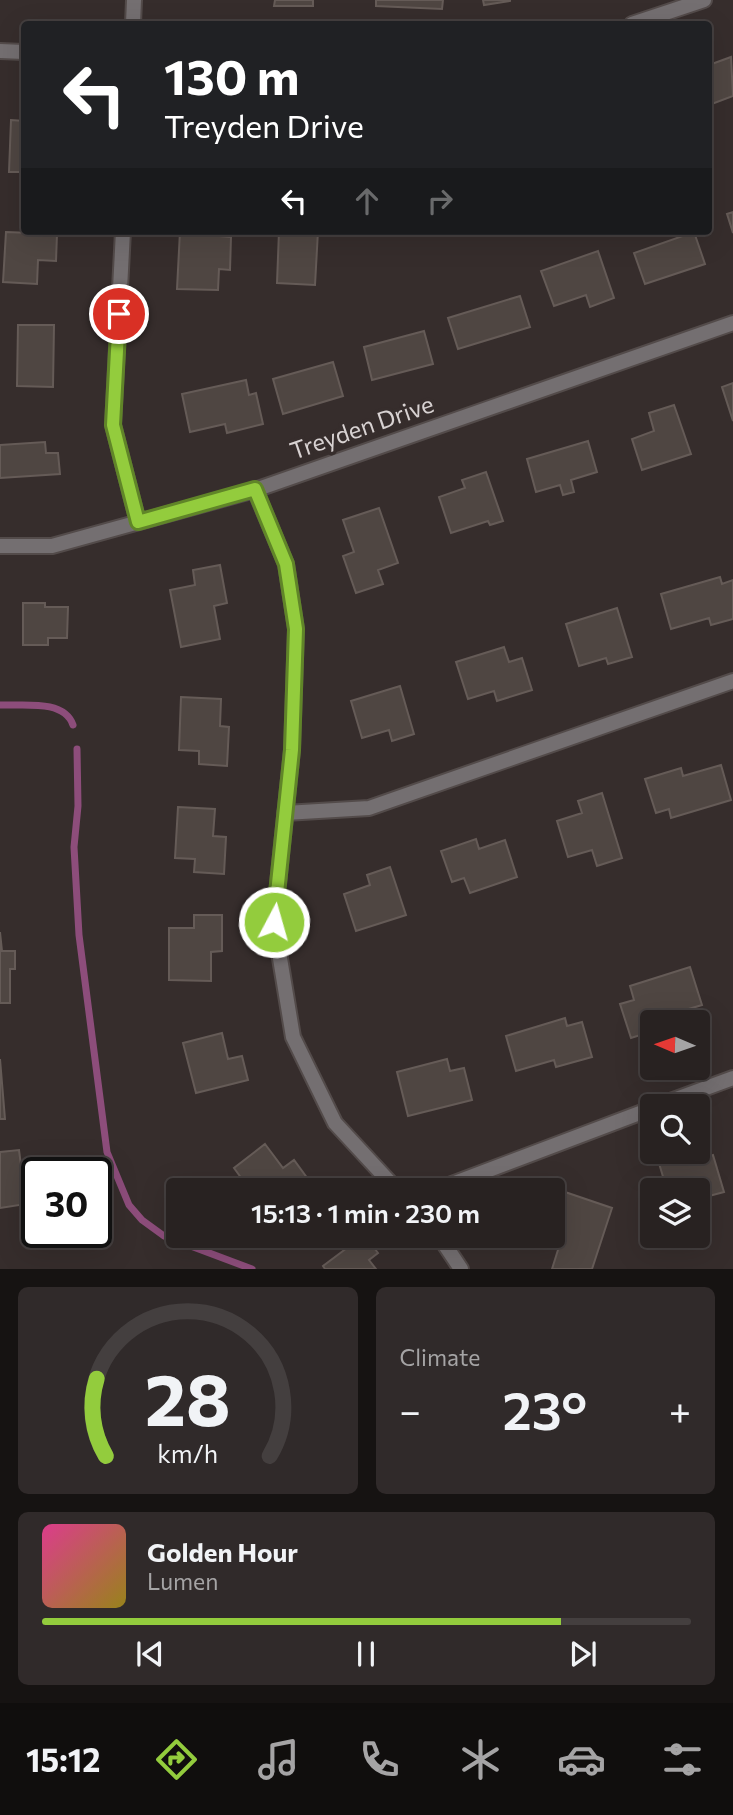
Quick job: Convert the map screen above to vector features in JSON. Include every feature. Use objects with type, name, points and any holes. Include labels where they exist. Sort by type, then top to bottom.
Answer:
[{"type":"street","points":[[133,21],[134,0]]},
{"type":"street","points":[[641,21],[704,0]]},
{"type":"street","points":[[0,51],[21,52]]},
{"type":"street","points":[[123,235],[113,425],[138,522]]},
{"type":"street","name":"Treyden Drive","points":[[0,546],[52,546],[255,489],[733,323]]},
{"type":"street","points":[[255,489],[286,564],[296,629],[292,750],[274,922],[293,1037],[335,1123],[386,1178]]},
{"type":"street","points":[[285,813],[369,808],[733,681]]},
{"type":"street","points":[[690,1094],[733,1078]]},
{"type":"street","points":[[468,1178],[640,1113]]},
{"type":"street","points":[[447,1248],[461,1269]]},
{"type":"building","points":[[275,0],[313,0],[313,6],[274,6]]},
{"type":"building","points":[[376,0],[443,0],[442,9],[376,6]]},
{"type":"building","points":[[483,0],[510,0],[510,1],[484,5]]},
{"type":"building","points":[[731,57],[733,96],[712,104],[712,64]]},
{"type":"building","points":[[11,120],[21,121],[21,172],[9,172]]},
{"type":"building","points":[[733,212],[733,233],[727,214]]},
{"type":"building","points":[[6,232],[21,233],[21,235],[57,235],[56,261],[38,260],[37,284],[3,282]]},
{"type":"building","points":[[180,235],[231,237],[230,270],[219,269],[218,290],[177,289]]},
{"type":"building","points":[[279,235],[318,235],[315,285],[277,283]]},
{"type":"building","points":[[685,235],[695,235],[705,264],[645,284],[634,253]]},
{"type":"building","points":[[598,251],[614,298],[590,307],[586,295],[554,306],[541,271]]},
{"type":"building","points":[[520,296],[530,327],[458,349],[448,318]]},
{"type":"building","points":[[18,325],[54,325],[53,387],[17,386]]},
{"type":"building","points":[[424,331],[433,364],[372,380],[364,347]]},
{"type":"building","points":[[333,362],[343,396],[283,414],[273,379]]},
{"type":"building","points":[[246,380],[249,395],[256,393],[263,424],[227,433],[225,424],[190,432],[182,394]]},
{"type":"building","points":[[733,383],[733,421],[722,387]]},
{"type":"building","points":[[674,405],[691,454],[642,470],[632,439],[654,431],[649,413]]},
{"type":"building","points":[[588,441],[597,472],[571,480],[574,492],[563,495],[560,485],[536,492],[527,459]]},
{"type":"building","points":[[45,442],[46,453],[58,453],[60,474],[0,478],[0,445]]},
{"type":"building","points":[[486,472],[503,521],[490,525],[488,521],[451,533],[439,497],[465,488],[462,480]]},
{"type":"building","points":[[379,508],[398,563],[378,570],[383,584],[356,593],[343,556],[354,552],[343,520]]},
{"type":"building","points":[[220,565],[227,603],[214,606],[220,639],[181,647],[170,590],[195,585],[193,570]]},
{"type":"building","points":[[720,577],[722,584],[733,580],[733,619],[711,625],[709,618],[671,629],[661,594]]},
{"type":"building","points":[[23,603],[68,607],[67,638],[48,638],[48,645],[23,645]]},
{"type":"building","points":[[617,608],[632,657],[608,664],[606,658],[579,666],[566,624]]},
{"type":"building","points":[[504,647],[509,662],[522,658],[532,690],[497,701],[494,691],[468,699],[456,662]]},
{"type":"building","points":[[400,686],[414,734],[392,741],[389,730],[362,738],[351,701]]},
{"type":"building","points":[[181,697],[221,699],[220,726],[229,727],[227,766],[199,764],[199,751],[179,750]]},
{"type":"building","points":[[721,765],[731,800],[671,818],[669,809],[656,813],[645,779],[681,768],[683,776]]},
{"type":"building","points":[[602,793],[622,858],[597,866],[592,850],[568,857],[557,821],[582,813],[578,801]]},
{"type":"building","points":[[178,807],[215,809],[213,836],[226,837],[224,874],[194,872],[195,859],[175,858]]},
{"type":"building","points":[[476,839],[479,849],[505,840],[517,877],[470,893],[464,878],[452,882],[441,851]]},
{"type":"building","points":[[390,867],[406,915],[356,931],[344,894],[370,885],[367,875]]},
{"type":"building","points":[[194,915],[222,915],[222,951],[211,952],[211,981],[169,980],[169,928],[194,928]]},
{"type":"building","points":[[0,932],[2,951],[15,951],[15,969],[10,969],[10,1003],[0,1003]]},
{"type":"building","points":[[690,967],[702,1005],[685,1010],[640,1010],[640,1035],[631,1038],[620,1004],[634,1000],[630,986]]},
{"type":"building","points":[[565,1018],[567,1026],[582,1022],[592,1057],[556,1067],[554,1060],[516,1071],[506,1036]]},
{"type":"building","points":[[222,1033],[228,1059],[242,1056],[248,1080],[196,1093],[183,1043]]},
{"type":"building","points":[[0,1059],[5,1119],[0,1119]]},
{"type":"building","points":[[447,1059],[450,1071],[464,1068],[472,1100],[408,1116],[397,1072]]},
{"type":"building","points":[[265,1144],[283,1168],[294,1160],[307,1178],[241,1178],[234,1168]]},
{"type":"building","points":[[19,1150],[21,1205],[0,1208],[0,1152]]},
{"type":"building","points":[[713,1155],[724,1192],[710,1196],[710,1178],[663,1178],[659,1164],[710,1164],[710,1156]]},
{"type":"building","points":[[565,1192],[612,1208],[592,1269],[552,1269],[559,1248],[565,1248]]},
{"type":"building","points":[[347,1248],[374,1248],[378,1253],[369,1260],[376,1269],[325,1269],[323,1266]]},
{"type":"waterway","points":[[0,705],[52,708],[61,711],[73,725]]},
{"type":"waterway","points":[[77,749],[78,806],[74,847],[79,935],[107,1152],[129,1205],[142,1220],[164,1236],[252,1269]]},
{"type":"route","points":[[119,314],[113,425],[138,522],[255,489],[286,564],[296,629],[292,750],[274,922]]}]
